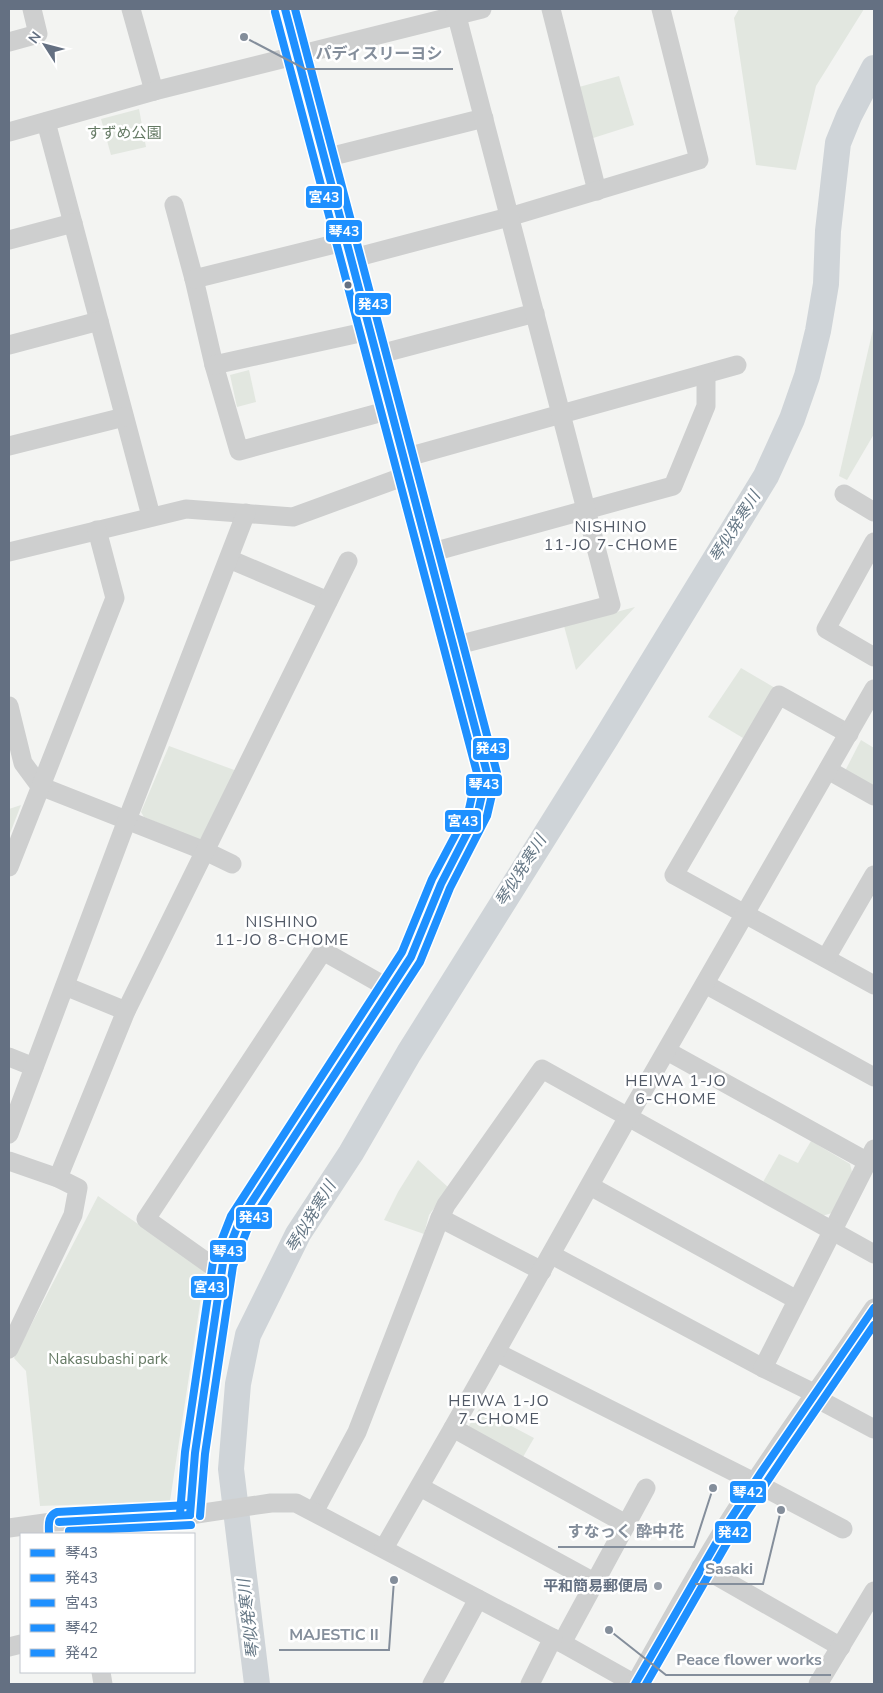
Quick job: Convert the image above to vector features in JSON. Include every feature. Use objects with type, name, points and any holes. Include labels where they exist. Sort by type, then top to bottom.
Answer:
[{"type":"street","points":[[9,42],[38,34],[32,9]]},
{"type":"street","points":[[130,9],[154,91]]},
{"type":"street","points":[[190,1514],[195,1454],[223,1263],[240,1220],[411,957],[440,884],[478,812],[487,773],[285,9]]},
{"type":"street","points":[[9,132],[154,91],[298,56],[456,12],[482,9]]},
{"type":"street","points":[[552,9],[597,191]]},
{"type":"street","points":[[194,279],[510,217],[699,160],[661,9]]},
{"type":"street","points":[[454,646],[611,605],[456,12]]},
{"type":"street","points":[[325,158],[484,118]]},
{"type":"street","points":[[46,122],[151,516]]},
{"type":"street","points":[[174,205],[194,279],[214,366],[239,451],[390,410]]},
{"type":"street","points":[[9,240],[73,223]]},
{"type":"street","points":[[376,355],[535,313]]},
{"type":"street","points":[[9,345],[99,321]]},
{"type":"street","points":[[214,366],[369,330]]},
{"type":"street","points":[[9,552],[186,509],[293,517],[406,467],[561,415],[737,365]]},
{"type":"street","points":[[429,553],[673,486],[706,406],[706,374]]},
{"type":"street","points":[[9,446],[124,417]]},
{"type":"street","points":[[844,494],[874,512]]},
{"type":"street","points":[[9,1134],[127,820],[246,513]]},
{"type":"street","points":[[9,867],[115,598],[97,530]]},
{"type":"street","points":[[874,542],[826,629],[874,657]]},
{"type":"street","points":[[229,559],[328,601]]},
{"type":"street","points":[[58,1178],[126,1011],[348,561]]},
{"type":"street","points":[[384,1548],[552,1255],[628,1117],[874,689]]},
{"type":"street","points":[[849,734],[779,695],[674,875],[874,985]]},
{"type":"street","points":[[9,706],[22,763],[40,786],[204,851],[232,864]]},
{"type":"street","points":[[828,770],[874,796]]},
{"type":"street","points":[[826,958],[874,875]]},
{"type":"street","points":[[222,1273],[146,1219],[323,951],[390,989]]},
{"type":"street","points":[[705,984],[874,1078]]},
{"type":"street","points":[[65,986],[126,1011]]},
{"type":"street","points":[[667,1051],[871,1155],[763,1368]]},
{"type":"street","points":[[9,1057],[34,1067]]},
{"type":"street","points":[[314,1512],[357,1432],[446,1205],[542,1069],[874,1254]]},
{"type":"street","points":[[9,1161],[58,1178],[78,1188],[73,1215],[9,1349]]},
{"type":"street","points":[[590,1186],[797,1300]]},
{"type":"street","points":[[440,1218],[542,1271]]},
{"type":"street","points":[[552,1255],[874,1429]]},
{"type":"street","points":[[9,1528],[52,1522],[104,1527],[272,1503],[296,1503],[557,1640],[635,1684],[701,1567],[754,1482],[874,1308]]},
{"type":"street","points":[[496,1352],[843,1529]]},
{"type":"street","points":[[453,1428],[626,1524]]},
{"type":"street","points":[[420,1487],[594,1582]]},
{"type":"street","points":[[530,1684],[594,1582],[646,1488]]},
{"type":"street","points":[[701,1567],[841,1647]]},
{"type":"street","points":[[818,1684],[874,1591]]},
{"type":"street","points":[[432,1684],[478,1599]]},
{"type":"green space","points":[[739,9],[864,9],[816,86],[796,170],[756,165],[734,18]]},
{"type":"green space","points":[[619,76],[634,125],[590,139],[579,87]]},
{"type":"green space","name":"すずめ公園","points":[[139,109],[146,147],[111,155],[101,119]]},
{"type":"green space","points":[[874,325],[874,434],[847,480],[839,476]]},
{"type":"green space","points":[[249,370],[256,402],[237,407],[230,375]]},
{"type":"green space","points":[[635,607],[576,670],[564,626]]},
{"type":"green space","points":[[741,668],[775,688],[743,738],[708,717]]},
{"type":"green space","points":[[861,740],[874,748],[874,788],[845,771]]},
{"type":"green space","points":[[169,746],[237,771],[200,840],[144,817],[141,812]]},
{"type":"green space","points":[[21,805],[9,836],[9,809]]},
{"type":"green space","points":[[811,1141],[850,1164],[852,1172],[832,1213],[822,1216],[763,1182],[779,1154],[798,1163]]},
{"type":"green space","points":[[418,1160],[449,1188],[429,1215],[424,1234],[384,1220],[398,1192]]},
{"type":"green space","name":"Nakasubashi park","points":[[98,1196],[205,1271],[170,1501],[40,1506],[26,1371],[14,1358]]},
{"type":"green space","points":[[479,1409],[534,1438],[523,1457],[467,1429]]},
{"type":"waterway","name":"琴似発寒川","points":[[257,1684],[231,1469],[238,1384],[248,1335],[298,1234],[351,1153],[409,1053],[606,738],[766,476],[792,419],[807,376],[818,331],[826,284],[828,231],[838,143],[849,116],[874,68]]},
{"type":"transit line","name":"琴43","points":[[190,1515],[195,1453],[223,1263],[240,1220],[411,957],[441,884],[478,812],[487,773],[285,9]]},
{"type":"transit line","name":"発43","points":[[200,1516],[205,1454],[233,1266],[249,1225],[420,962],[450,888],[487,816],[497,773],[295,9]]},
{"type":"transit line","name":"宮43","points":[[180,1514],[185,1452],[213,1262],[231,1216],[402,952],[432,879],[469,809],[477,773],[275,12]]},
{"type":"transit line","name":"琴42","points":[[635,1684],[726,1526],[874,1308]]},
{"type":"transit line","name":"発42","points":[[646,1684],[734,1531],[874,1325]]},
{"type":"transit line","name":"宮43","points":[[49,1533],[50,1518],[57,1512],[189,1505]]},
{"type":"transit line","name":"琴43","points":[[59,1522],[190,1515]]},
{"type":"transit line","name":"発43","points":[[69,1533],[69,1531],[191,1525]]},
{"type":"place","name":"パディスリーヨシ","points":[[244,37]]},
{"type":"place","name":"すなっく 酔中花","points":[[713,1488]]},
{"type":"place","name":"Sasaki","points":[[781,1510]]},
{"type":"place","name":"MAJESTIC II","points":[[394,1580]]},
{"type":"place","name":"平和簡易郵便局","points":[[658,1586]]},
{"type":"place","name":"Peace flower works","points":[[609,1630]]},
{"type":"district","name":"NISHINO 11-JO 7-CHOME","points":[[611,536]]},
{"type":"district","name":"NISHINO 11-JO 8-CHOME","points":[[282,931]]},
{"type":"district","name":"HEIWA 1-JO 6-CHOME","points":[[676,1090]]},
{"type":"district","name":"HEIWA 1-JO 7-CHOME","points":[[499,1410]]}]
